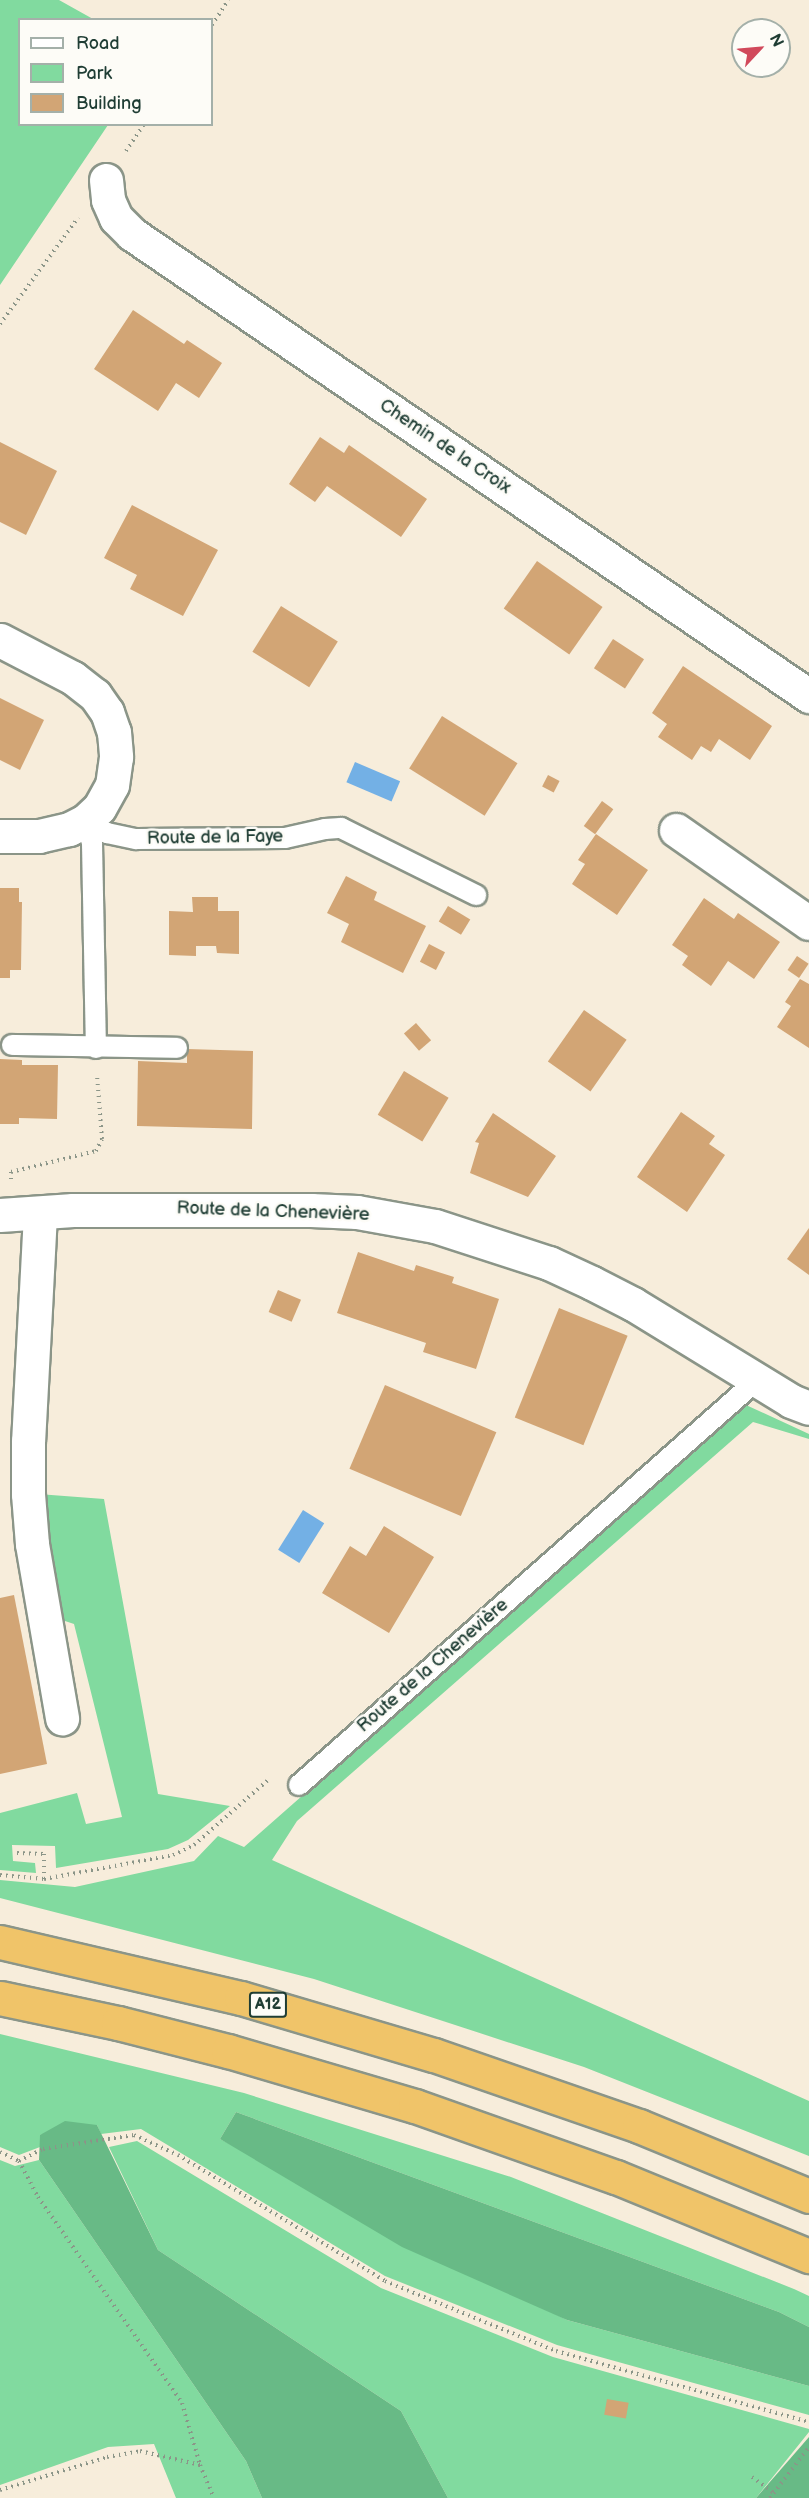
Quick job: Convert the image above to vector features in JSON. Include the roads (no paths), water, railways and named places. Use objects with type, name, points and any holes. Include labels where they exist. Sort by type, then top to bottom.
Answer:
[{"type":"highway","name":"A12","points":[[0,1942],[242,1998],[434,2055],[639,2126],[809,2196]]},
{"type":"highway","points":[[0,1998],[217,2049],[415,2106],[616,2177],[809,2256]]},
{"type":"street","name":"Chemin de la Croix","points":[[106,180],[108,200],[116,218],[132,234],[809,696]]},
{"type":"street","points":[[0,640],[73,678],[95,695],[107,712],[114,732],[116,757],[112,785],[99,808],[85,821],[69,829],[39,836],[0,836]]},
{"type":"street","points":[[676,830],[809,923]]},
{"type":"street","name":"Route de la Chenevière","points":[[5,1202],[40,1214],[73,1210],[311,1210],[357,1212],[435,1226],[549,1263],[592,1283],[633,1304],[756,1381],[809,1408]]},
{"type":"street","points":[[40,1214],[27,1441],[28,1494],[32,1544],[62,1718]]},
{"type":"lane","name":"Route de la Faye","points":[[85,821],[107,833],[136,839],[285,838],[325,829],[341,828],[476,895]]},
{"type":"lane","points":[[85,821],[92,843],[96,1048]]},
{"type":"lane","points":[[12,1045],[177,1048]]},
{"type":"lane","name":"Route de la Chenevière","points":[[299,1785],[756,1381]]},
{"type":"water","points":[[355,762],[400,781],[392,801],[346,782]]},
{"type":"water","points":[[303,1510],[324,1523],[299,1563],[278,1550]]}]
